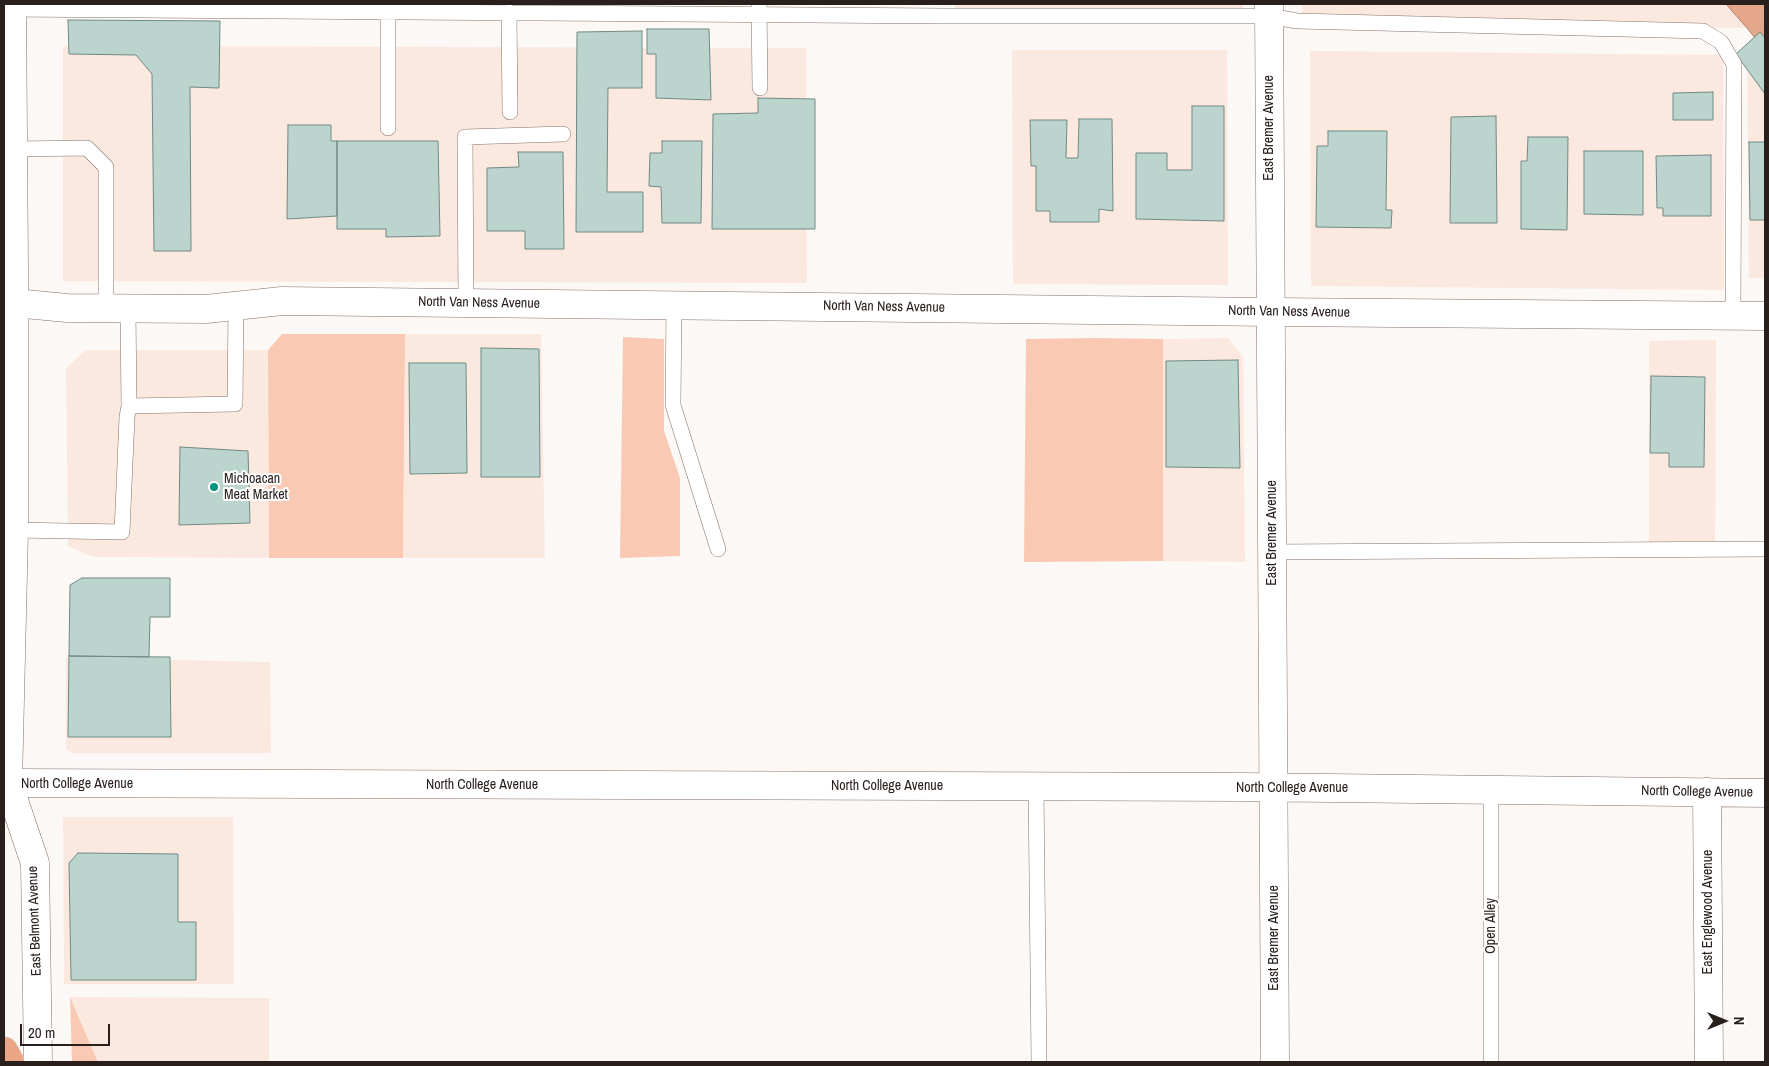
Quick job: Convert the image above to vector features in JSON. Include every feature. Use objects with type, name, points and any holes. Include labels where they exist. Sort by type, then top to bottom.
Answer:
[{"type":"highway","points":[[4,1051],[10,1062]]},
{"type":"street","name":"East Belmont Avenue","points":[[9,7],[8,85],[14,149],[9,302],[14,530],[6,791],[35,863],[38,1062]]},
{"type":"street","name":"East Bremer Avenue","points":[[1269,10],[1275,1062]]},
{"type":"street","name":"North Van Ness Avenue","points":[[9,302],[67,308],[206,309],[282,301],[1765,316]]},
{"type":"street","name":"North College Avenue","points":[[6,791],[1273,787],[1765,792]]},
{"type":"street","name":"East Englewood Avenue","points":[[1707,792],[1709,1062]]},
{"type":"lane","points":[[9,7],[301,7],[388,12],[759,9],[1269,10],[1297,21],[1703,31],[1720,42],[1734,64],[1733,316]]},
{"type":"lane","points":[[759,9],[760,88]]},
{"type":"lane","points":[[388,12],[388,128]]},
{"type":"lane","points":[[510,12],[510,112]]},
{"type":"lane","points":[[466,302],[465,137],[563,134]]},
{"type":"lane","points":[[14,149],[87,148],[106,167],[117,308],[129,406],[122,532],[14,530]]},
{"type":"lane","points":[[674,305],[673,405],[718,550]]},
{"type":"lane","points":[[129,406],[235,404],[236,306]]},
{"type":"lane","points":[[1272,552],[1765,549]]},
{"type":"lane","points":[[1036,787],[1039,1062]]},
{"type":"lane","name":"Open Alley","points":[[1491,789],[1491,1062]]},
{"type":"shaded area","points":[[955,4],[1243,4],[1243,10],[955,8]]},
{"type":"shaded area","points":[[1302,4],[1726,4],[1747,28],[1302,24]]},
{"type":"shaded area","points":[[1726,4],[1765,4],[1765,50],[1747,28]]},
{"type":"shaded area","points":[[63,46],[806,48],[807,283],[63,281]]},
{"type":"shaded area","points":[[1012,50],[1227,50],[1228,285],[1013,284]]},
{"type":"shaded area","points":[[1310,51],[1723,55],[1724,290],[1311,286]]},
{"type":"shaded area","points":[[1747,56],[1765,56],[1765,278],[1749,278]]},
{"type":"shaded area","points":[[282,334],[405,334],[403,558],[269,558],[268,350]]},
{"type":"shaded area","points":[[405,334],[541,334],[545,558],[403,558]]},
{"type":"shaded area","points":[[623,337],[664,339],[664,431],[680,478],[680,556],[620,558]]},
{"type":"shaded area","points":[[1228,338],[1243,357],[1245,562],[1163,561],[1163,339]]},
{"type":"shaded area","points":[[1026,339],[1163,339],[1163,561],[1024,562]]},
{"type":"shaded area","points":[[1716,340],[1715,541],[1649,543],[1649,341]]},
{"type":"shaded area","points":[[86,350],[268,350],[269,558],[93,557],[68,546],[66,368]]},
{"type":"shaded area","points":[[66,658],[270,662],[271,753],[71,753],[66,749]]},
{"type":"shaded area","points":[[63,817],[233,817],[234,984],[64,984]]},
{"type":"shaded area","points":[[70,997],[269,998],[269,1062],[98,1062]]},
{"type":"shaded area","points":[[70,997],[98,1062],[72,1062]]},
{"type":"building","points":[[68,20],[220,21],[219,88],[190,87],[191,251],[154,251],[152,74],[136,55],[69,54]]},
{"type":"building","points":[[647,29],[709,29],[711,100],[656,98],[656,54],[647,54]]},
{"type":"building","points":[[642,31],[642,88],[608,88],[607,192],[643,192],[643,232],[576,232],[577,32]]},
{"type":"building","points":[[1760,32],[1765,38],[1765,94],[1736,54]]},
{"type":"building","points":[[1713,92],[1713,120],[1673,120],[1673,93]]},
{"type":"building","points":[[758,98],[815,99],[815,229],[712,229],[713,114],[758,113]]},
{"type":"building","points":[[1192,106],[1224,106],[1224,221],[1136,219],[1136,153],[1167,153],[1167,170],[1192,170]]},
{"type":"building","points":[[1496,116],[1497,223],[1450,223],[1451,117]]},
{"type":"building","points":[[1079,119],[1112,119],[1113,211],[1099,209],[1099,222],[1050,222],[1050,211],[1036,211],[1036,166],[1031,166],[1030,120],[1067,120],[1066,158],[1078,158]]},
{"type":"building","points":[[288,125],[331,125],[331,141],[337,141],[337,216],[287,219]]},
{"type":"building","points":[[1328,131],[1387,131],[1386,210],[1392,210],[1391,228],[1316,227],[1317,146],[1328,146]]},
{"type":"building","points":[[1528,137],[1568,137],[1567,230],[1521,229],[1521,161],[1527,161]]},
{"type":"building","points":[[337,141],[438,141],[440,236],[386,237],[386,229],[337,229]]},
{"type":"building","points":[[662,141],[702,141],[701,223],[662,223],[661,187],[649,186],[650,153],[662,153]]},
{"type":"building","points":[[1749,142],[1765,142],[1765,220],[1750,220]]},
{"type":"building","points":[[1584,151],[1643,151],[1643,215],[1584,214]]},
{"type":"building","points":[[518,152],[563,152],[564,249],[525,249],[525,231],[487,231],[487,168],[519,167]]},
{"type":"building","points":[[1711,155],[1711,216],[1663,216],[1663,208],[1657,208],[1656,156]]},
{"type":"building","points":[[481,348],[539,349],[540,477],[481,477]]},
{"type":"building","points":[[1238,360],[1240,468],[1166,467],[1166,361]]},
{"type":"building","points":[[409,363],[466,363],[467,473],[410,474]]},
{"type":"building","points":[[1651,376],[1705,377],[1704,467],[1669,467],[1669,453],[1650,453]]},
{"type":"building","name":"Michoacan Meat Market","points":[[180,447],[248,451],[250,523],[179,525]]},
{"type":"building","points":[[82,578],[170,578],[170,617],[150,617],[149,657],[69,656],[70,585]]},
{"type":"building","points":[[69,656],[170,657],[171,737],[68,737]]},
{"type":"building","points":[[78,853],[178,854],[178,922],[196,922],[196,980],[71,980],[69,863]]},
{"type":"place","name":"Michoacan Meat Market","points":[[214,487]]}]
